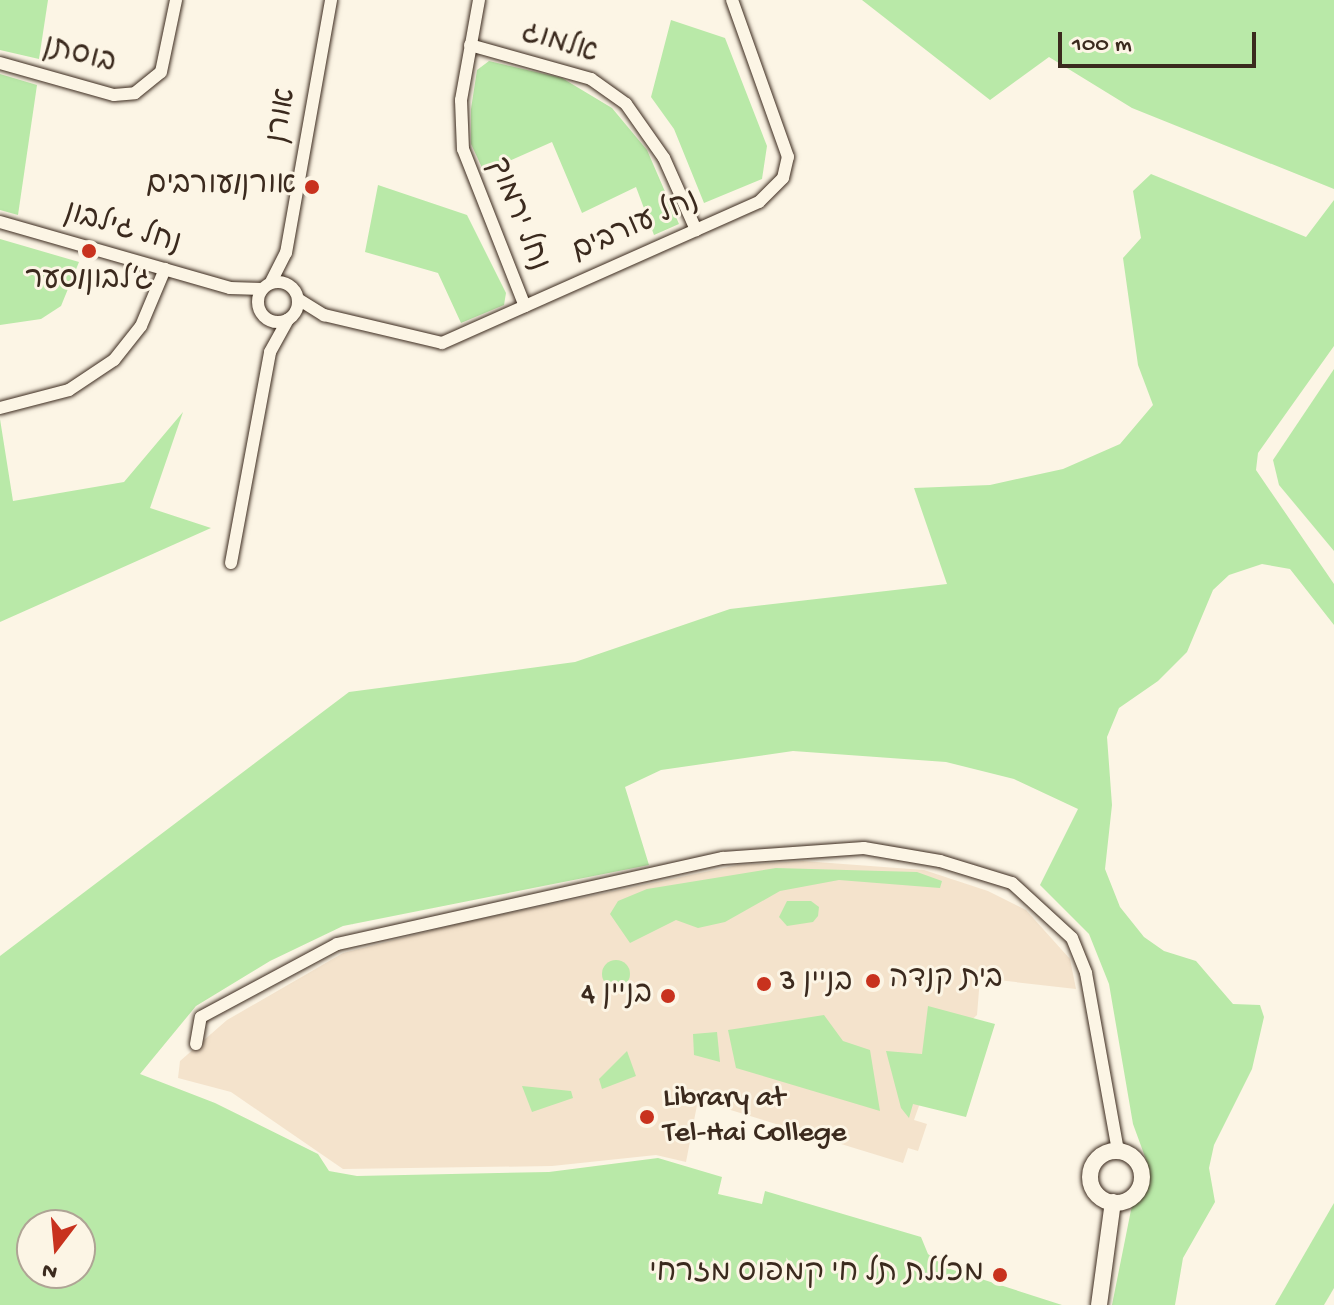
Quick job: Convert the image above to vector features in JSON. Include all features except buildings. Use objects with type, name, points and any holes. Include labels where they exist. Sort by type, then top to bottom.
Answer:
[{"type":"street","name":"בוסתן","points":[[0,63],[114,95],[135,93],[161,72],[176,0]]},
{"type":"street","name":"נחל ירמוך","points":[[479,0],[461,100],[463,149],[525,306]]},
{"type":"street","name":"נחל עורבים","points":[[266,286],[296,294],[324,315],[429,344],[442,343],[696,230],[774,191],[788,157],[732,0]]},
{"type":"street","name":"אורן","points":[[260,311],[266,286],[288,242],[326,1]]},
{"type":"street","name":"אלמוג","points":[[470,45],[591,79],[626,104],[664,158],[696,230]]},
{"type":"street","name":"נחל ג'לבון","points":[[0,222],[230,288],[266,286]]},
{"type":"street","name":"אורן","points":[[288,242],[296,294]]},
{"type":"street","points":[[0,408],[46,400],[104,368],[141,326],[165,269]]},
{"type":"street","name":"נחל ג'לבון","points":[[230,288],[260,311]]},
{"type":"street","points":[[231,563],[270,352],[289,319],[296,294]]},
{"type":"street","name":"נחל עורבים","points":[[260,311],[271,321],[324,315]]},
{"type":"street","points":[[260,311],[270,352]]},
{"type":"street","points":[[196,1044],[201,1017],[337,944],[723,858],[864,848],[940,861],[1012,883],[1072,938],[1086,973],[1118,1151]]},
{"type":"street","points":[[1118,1151],[1137,1161],[1141,1183],[1127,1200],[1113,1202],[1094,1191],[1090,1177],[1101,1155],[1118,1151]]},
{"type":"street","points":[[1099,1305],[1113,1202]]},
{"type":"shaded area","points":[[803,861],[924,870],[988,891],[1026,910],[1070,959],[1076,989],[980,978],[977,1015],[939,1049],[914,1120],[927,1124],[918,1151],[908,1148],[903,1163],[698,1100],[686,1162],[656,1155],[552,1166],[343,1169],[231,1092],[178,1078],[180,1061],[227,1020],[343,953],[461,923],[738,865]]},
{"type":"green space","points":[[0,0],[48,0],[39,59],[0,50]]},
{"type":"green space","points":[[862,0],[1334,0],[1334,189],[1132,108],[1049,57],[990,100]]},
{"type":"green space","points":[[671,20],[725,38],[767,146],[762,179],[704,203],[674,129],[651,97]]},
{"type":"green space","points":[[489,61],[562,78],[612,108],[647,150],[679,224],[654,235],[636,187],[582,213],[552,142],[484,172],[471,144],[471,109],[477,70]]},
{"type":"green space","points":[[0,74],[37,85],[18,215],[0,210]]},
{"type":"green space","points":[[1151,174],[1306,237],[1334,200],[1334,346],[1258,453],[1256,470],[1334,584],[1334,625],[1290,569],[1262,564],[1229,575],[1213,590],[1187,652],[1158,681],[1119,708],[1107,737],[1112,805],[1105,869],[1120,907],[1144,937],[1164,951],[1196,961],[1233,1004],[1260,1005],[1264,1017],[1252,1069],[1214,1145],[1209,1168],[1215,1202],[1183,1258],[1175,1305],[1112,1305],[1131,1210],[1148,1165],[1133,1124],[1109,984],[1089,934],[1040,885],[1078,809],[1014,779],[946,762],[793,751],[661,770],[625,787],[649,865],[343,926],[270,961],[196,1006],[140,1074],[215,1103],[318,1154],[329,1171],[357,1176],[549,1172],[658,1158],[722,1177],[718,1194],[762,1204],[765,1191],[921,1237],[928,1254],[947,1268],[1062,1305],[0,1305],[0,956],[349,692],[575,662],[730,609],[947,584],[914,488],[990,485],[1063,469],[1120,444],[1153,405],[1138,365],[1123,258],[1141,238],[1133,191]]},
{"type":"green space","points":[[378,185],[467,215],[506,293],[504,305],[461,323],[438,273],[365,252]]},
{"type":"green space","points":[[0,239],[79,262],[61,306],[41,319],[0,325]]},
{"type":"green space","points":[[1334,369],[1334,551],[1279,485],[1273,460]]},
{"type":"green space","points":[[183,412],[150,508],[211,528],[0,622],[0,419],[13,501],[124,482]]},
{"type":"green space","points":[[776,868],[917,872],[942,881],[940,888],[839,880],[780,891],[725,922],[698,928],[676,920],[630,943],[610,914],[618,901],[647,889]]},
{"type":"green space","points":[[787,901],[811,901],[819,907],[818,916],[813,922],[787,926],[779,917]]},
{"type":"green space","points":[[616,960],[626,964],[630,974],[626,984],[616,988],[606,984],[602,974],[606,964]]},
{"type":"green space","points":[[928,1006],[995,1024],[966,1117],[913,1104],[909,1118],[901,1108],[886,1051],[922,1054]]},
{"type":"green space","points":[[824,1015],[843,1041],[870,1050],[880,1111],[736,1068],[728,1030]]},
{"type":"green space","points":[[717,1032],[720,1062],[694,1055],[693,1034]]},
{"type":"green space","points":[[627,1051],[636,1076],[602,1089],[599,1079]]},
{"type":"green space","points":[[522,1086],[571,1091],[573,1098],[532,1112]]},
{"type":"green space","points":[[1334,1203],[1334,1288],[1324,1305],[1275,1305]]},
{"type":"place","name":"אורן/עורבים","points":[[312,187]]},
{"type":"place","name":"ג׳לבון/סער","points":[[89,251]]},
{"type":"place","name":"בית קנדה","points":[[873,981]]},
{"type":"place","name":"בניין 3","points":[[764,984]]},
{"type":"place","name":"בניין 4","points":[[668,996]]},
{"type":"place","name":"Library at Tel-Hai College","points":[[647,1117]]},
{"type":"place","name":"מכללת תל חי קמפוס מזרחי","points":[[1000,1275]]}]
